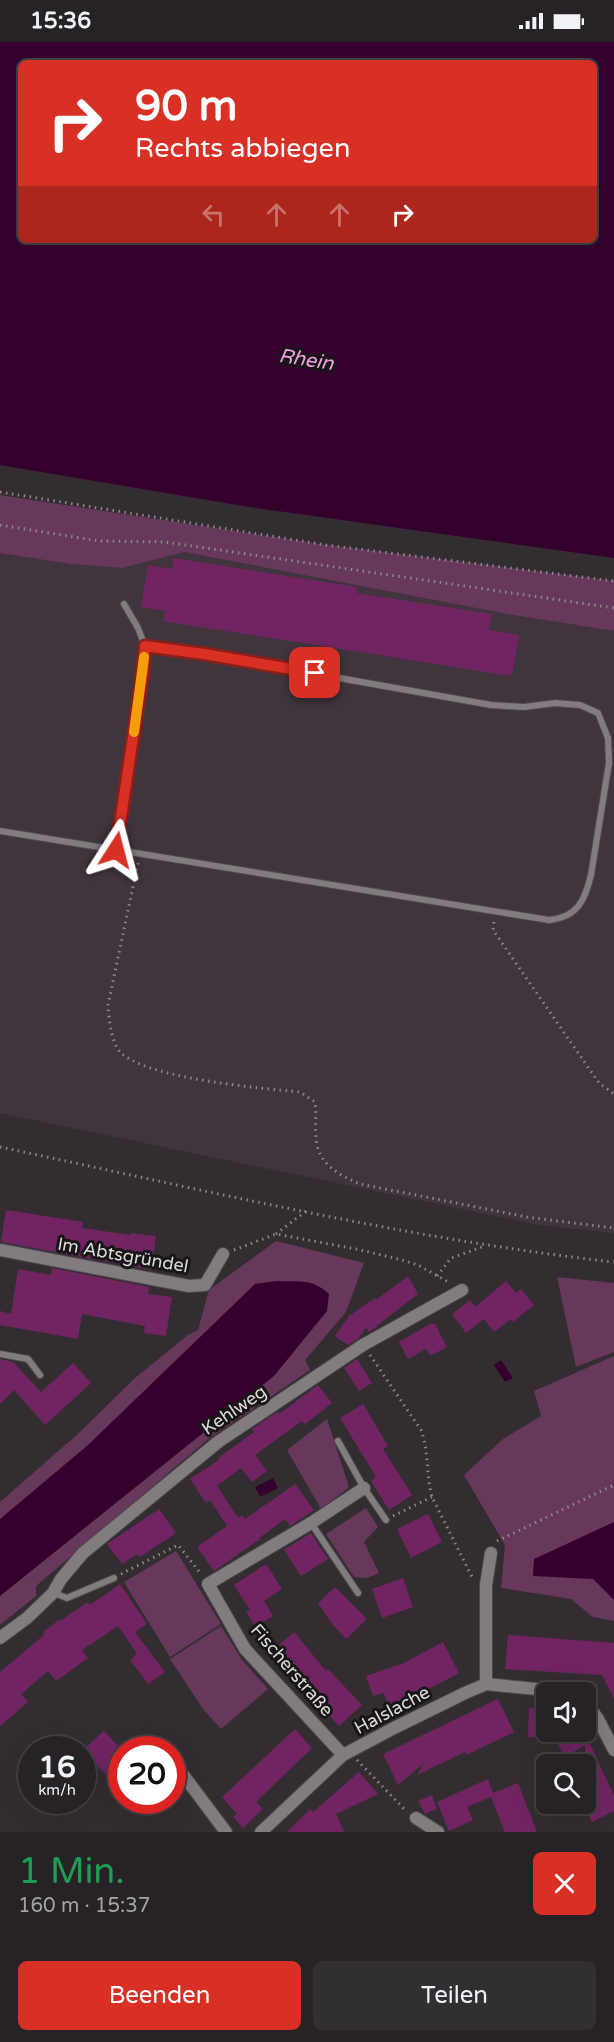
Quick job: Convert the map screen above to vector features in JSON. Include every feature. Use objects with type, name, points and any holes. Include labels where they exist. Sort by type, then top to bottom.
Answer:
[{"type":"street","name":"Im Abtsgründel","points":[[0,1250],[189,1286],[205,1285],[223,1254]]},
{"type":"street","name":"Kehlweg","points":[[0,1638],[27,1618],[53,1593],[61,1579],[83,1553],[218,1442],[363,1345],[462,1290]]},
{"type":"street","points":[[208,1584],[311,1523],[364,1488]]},
{"type":"street","points":[[490,1553],[486,1585],[486,1684],[536,1689]]},
{"type":"street","name":"Fischerstraße","points":[[208,1584],[245,1649],[347,1754]]},
{"type":"street","name":"Halslache","points":[[261,1832],[347,1754],[404,1723],[486,1684]]},
{"type":"street","points":[[596,1716],[614,1750]]},
{"type":"street","points":[[186,1779],[226,1832]]},
{"type":"street","points":[[416,1818],[438,1832]]},
{"type":"lane","points":[[116,850],[145,646],[124,604]]},
{"type":"lane","points":[[0,831],[549,920],[561,919],[572,913],[586,893],[609,763],[608,738],[598,713],[580,705],[524,707],[491,705],[204,654],[145,646]]},
{"type":"lane","points":[[0,1354],[28,1359],[40,1375]]},
{"type":"lane","points":[[338,1441],[364,1488],[386,1520]]},
{"type":"lane","points":[[311,1523],[358,1593]]},
{"type":"lane","points":[[53,1593],[67,1599],[114,1578]]},
{"type":"path","points":[[0,492],[326,545],[614,581]]},
{"type":"path","points":[[0,525],[99,541],[165,542],[614,608]]},
{"type":"path","points":[[140,854],[108,1005],[110,1029],[120,1053],[145,1066],[181,1077],[300,1092],[315,1102],[317,1145],[323,1158],[336,1173],[360,1184],[527,1217],[614,1228]]},
{"type":"path","points":[[495,911],[493,930],[599,1083],[614,1094]]},
{"type":"path","points":[[0,1147],[306,1211],[486,1245],[614,1262]]},
{"type":"path","points":[[223,1254],[276,1234],[306,1211]]},
{"type":"path","points":[[276,1234],[402,1260],[418,1265],[462,1290]]},
{"type":"path","points":[[438,1276],[451,1258],[486,1245]]},
{"type":"path","points":[[363,1345],[421,1430],[425,1441],[432,1497],[476,1585],[486,1585]]},
{"type":"path","points":[[490,1553],[498,1539],[614,1485]]},
{"type":"path","points":[[386,1520],[432,1497]]},
{"type":"path","points":[[114,1578],[178,1545],[208,1584]]},
{"type":"path","points":[[347,1754],[362,1766],[404,1810],[416,1818]]},
{"type":"shaded area","points":[[0,495],[326,545],[614,581],[614,631],[513,615],[184,552],[122,568],[70,564],[0,553]]},
{"type":"shaded area","points":[[184,552],[513,615],[614,631],[614,1233],[539,1225],[0,1113],[0,553],[70,564],[122,568]]},
{"type":"shaded area","points":[[276,1241],[364,1263],[346,1312],[305,1360],[310,1370],[207,1440],[36,1586],[36,1596],[0,1625],[0,1502],[79,1433],[135,1378],[188,1335],[198,1330],[209,1290]]},
{"type":"shaded area","points":[[557,1277],[614,1283],[614,1352],[576,1367]]},
{"type":"shaded area","points":[[614,1356],[614,1621],[593,1617],[571,1599],[501,1588],[505,1545],[464,1475],[503,1439],[541,1416],[534,1391]]},
{"type":"shaded area","points":[[327,1419],[348,1488],[321,1509],[287,1450]]},
{"type":"shaded area","points":[[366,1508],[378,1527],[364,1542],[379,1573],[367,1578],[354,1577],[326,1534]]},
{"type":"shaded area","points":[[176,1551],[221,1624],[170,1657],[124,1582]]},
{"type":"shaded area","points":[[221,1626],[242,1660],[268,1689],[221,1729],[203,1709],[170,1659]]},
{"type":"water","name":"Rhein","points":[[0,42],[614,42],[614,558],[249,507],[0,465]]},
{"type":"water","points":[[276,1281],[311,1283],[329,1294],[327,1311],[274,1376],[0,1596],[0,1519],[88,1445],[255,1284]]},
{"type":"water","points":[[501,1360],[513,1378],[505,1382],[494,1365]]},
{"type":"water","points":[[273,1478],[278,1488],[260,1497],[255,1487]]},
{"type":"water","points":[[614,1522],[614,1600],[593,1579],[533,1576],[534,1559]]},
{"type":"building","points":[[173,558],[357,587],[356,593],[492,614],[489,630],[519,635],[512,676],[163,621],[165,611],[141,607],[148,565],[172,569]]},
{"type":"building","points":[[6,1210],[83,1222],[82,1228],[156,1236],[151,1270],[1,1242]]},
{"type":"building","points":[[52,1268],[149,1287],[148,1294],[172,1297],[166,1336],[144,1333],[145,1326],[82,1314],[78,1339],[0,1325],[0,1311],[11,1314],[18,1269],[51,1275]]},
{"type":"building","points":[[408,1276],[418,1294],[369,1332],[366,1327],[358,1339],[348,1345],[335,1336],[349,1316],[375,1298],[376,1300]]},
{"type":"building","points":[[506,1281],[516,1293],[521,1289],[534,1305],[513,1322],[511,1319],[494,1332],[484,1319],[466,1333],[452,1314],[470,1300],[475,1307]]},
{"type":"building","points":[[430,1324],[435,1324],[447,1347],[430,1356],[426,1349],[408,1359],[399,1342]]},
{"type":"building","points":[[0,1359],[13,1362],[41,1392],[73,1363],[91,1383],[45,1425],[14,1390],[0,1404]]},
{"type":"building","points":[[357,1359],[372,1383],[359,1391],[344,1368]]},
{"type":"building","points":[[318,1385],[332,1403],[305,1424],[302,1421],[255,1455],[267,1471],[252,1482],[241,1468],[217,1486],[238,1518],[242,1515],[245,1519],[295,1484],[314,1510],[290,1526],[285,1519],[214,1571],[197,1547],[227,1526],[210,1500],[206,1503],[190,1479],[219,1460],[218,1458],[254,1432],[252,1429],[277,1412],[279,1414]]},
{"type":"building","points":[[363,1404],[388,1446],[383,1449],[412,1495],[389,1510],[371,1481],[376,1477],[340,1418]]},
{"type":"building","points":[[159,1509],[176,1533],[140,1557],[137,1554],[122,1564],[107,1544]]},
{"type":"building","points":[[428,1514],[442,1542],[411,1558],[397,1529]]},
{"type":"building","points":[[311,1533],[328,1559],[301,1576],[284,1550]]},
{"type":"building","points":[[266,1564],[282,1589],[264,1601],[273,1616],[256,1627],[246,1612],[250,1610],[234,1585]]},
{"type":"building","points":[[403,1578],[413,1607],[382,1618],[372,1589]]},
{"type":"building","points":[[120,1584],[147,1624],[135,1632],[165,1672],[148,1684],[130,1660],[137,1654],[118,1626],[82,1650],[88,1658],[56,1681],[48,1671],[21,1694],[28,1702],[0,1726],[0,1672],[59,1620],[88,1602],[90,1605]]},
{"type":"building","points":[[335,1587],[367,1619],[346,1639],[332,1624],[318,1603]]},
{"type":"building","points":[[294,1632],[326,1671],[328,1669],[362,1705],[339,1726],[305,1690],[309,1687],[292,1666],[288,1669],[273,1650]]},
{"type":"building","points":[[508,1635],[614,1643],[614,1698],[602,1675],[505,1669]]},
{"type":"building","points":[[443,1642],[459,1673],[419,1694],[420,1698],[389,1709],[384,1693],[373,1696],[366,1676],[404,1663]]},
{"type":"building","points":[[498,1699],[514,1732],[417,1775],[424,1763],[398,1785],[383,1754]]},
{"type":"building","points":[[529,1708],[536,1708],[536,1737],[528,1737]]},
{"type":"building","points":[[295,1729],[312,1748],[256,1802],[263,1809],[243,1828],[233,1817],[237,1814],[222,1797]]},
{"type":"building","points":[[104,1731],[109,1736],[108,1773],[106,1775],[96,1764],[96,1738]]},
{"type":"building","points":[[557,1742],[589,1742],[595,1754],[585,1754],[585,1745],[570,1754],[563,1754]]},
{"type":"building","points":[[596,1757],[614,1796],[614,1811],[592,1822],[588,1814],[596,1814]]},
{"type":"building","points":[[359,1772],[378,1794],[336,1814],[344,1832],[287,1832],[310,1809],[313,1812]]},
{"type":"building","points":[[488,1779],[493,1793],[518,1783],[537,1832],[505,1832],[491,1797],[467,1807],[473,1820],[449,1831],[437,1802]]},
{"type":"building","points":[[432,1795],[437,1809],[425,1814],[418,1801]]},
{"type":"slow traffic","points":[[134,732],[144,657]]},
{"type":"route","points":[[116,850],[145,646],[315,673]]}]
